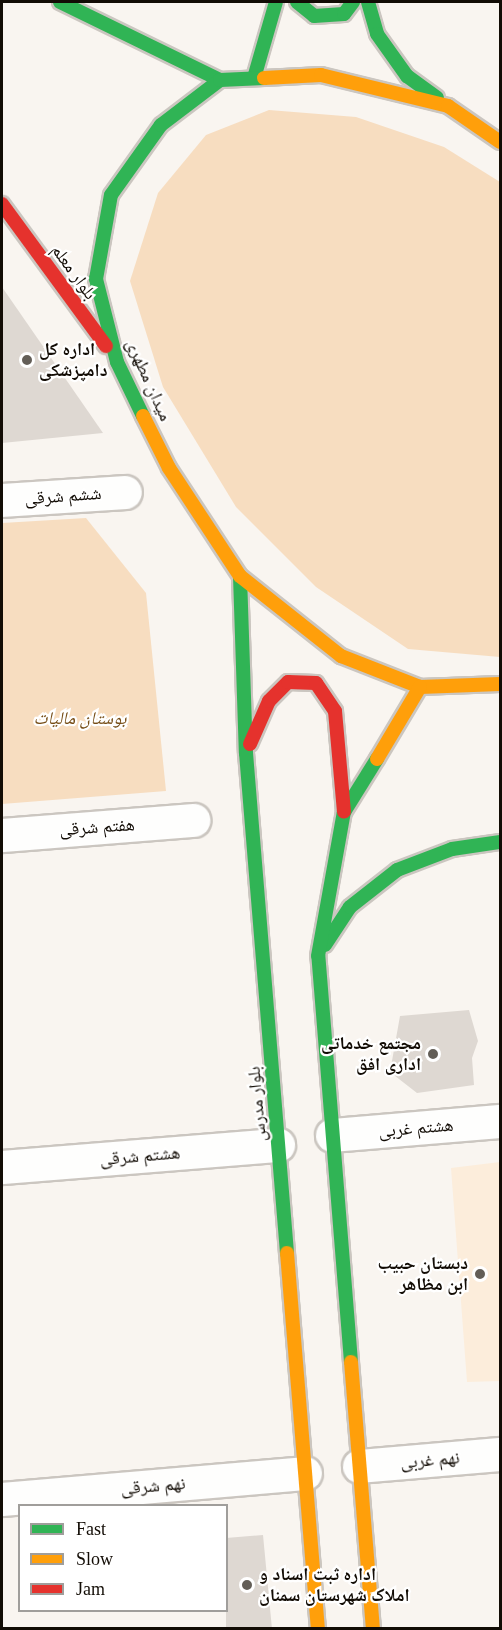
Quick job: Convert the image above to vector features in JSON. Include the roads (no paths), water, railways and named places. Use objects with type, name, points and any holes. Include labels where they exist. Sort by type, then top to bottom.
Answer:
[{"type":"street","points":[[60,2],[220,80],[321,75],[448,106]]},
{"type":"street","points":[[254,78],[276,2]]},
{"type":"street","points":[[297,2],[314,16],[344,14],[352,2]]},
{"type":"street","points":[[368,2],[377,34],[407,76],[501,142]]},
{"type":"street","name":"میدان مطهری","points":[[220,80],[160,125],[111,195],[96,279],[117,362],[169,468],[240,576],[341,656],[420,687],[501,684]]},
{"type":"street","name":"بلوار معلم","points":[[2,204],[117,362]]},
{"type":"street","name":"ششم شرقی","points":[[2,500],[125,492]]},
{"type":"street","name":"بلوار مدرس","points":[[240,576],[246,753],[318,1629]]},
{"type":"street","points":[[246,753],[268,701],[288,682],[316,683],[335,711],[344,812],[318,956],[373,1629]]},
{"type":"street","points":[[344,812],[420,687]]},
{"type":"street","name":"هفتم شرقی","points":[[2,835],[194,820]]},
{"type":"street","points":[[318,956],[350,907],[397,870],[452,849],[501,842]]},
{"type":"street","name":"هشتم غربی","points":[[332,1135],[501,1121]]},
{"type":"street","name":"هشتم شرقی","points":[[2,1167],[278,1144]]},
{"type":"street","name":"نهم غربی","points":[[359,1466],[501,1454]]},
{"type":"street","name":"نهم شرقی","points":[[2,1498],[305,1473]]},
{"type":"place","name":"اداره کل دامپزشکی","points":[[27,360]]},
{"type":"place","name":"مجتمع خدماتی اداری افق","points":[[433,1054]]},
{"type":"place","name":"دبستان حبیب ابن مظاهر","points":[[480,1274]]},
{"type":"place","name":"اداره ثبت اسناد و املاک شهرستان سمنان","points":[[247,1585]]},
{"type":"park label","name":"بوستان مالیات","points":[[80,718]]}]
